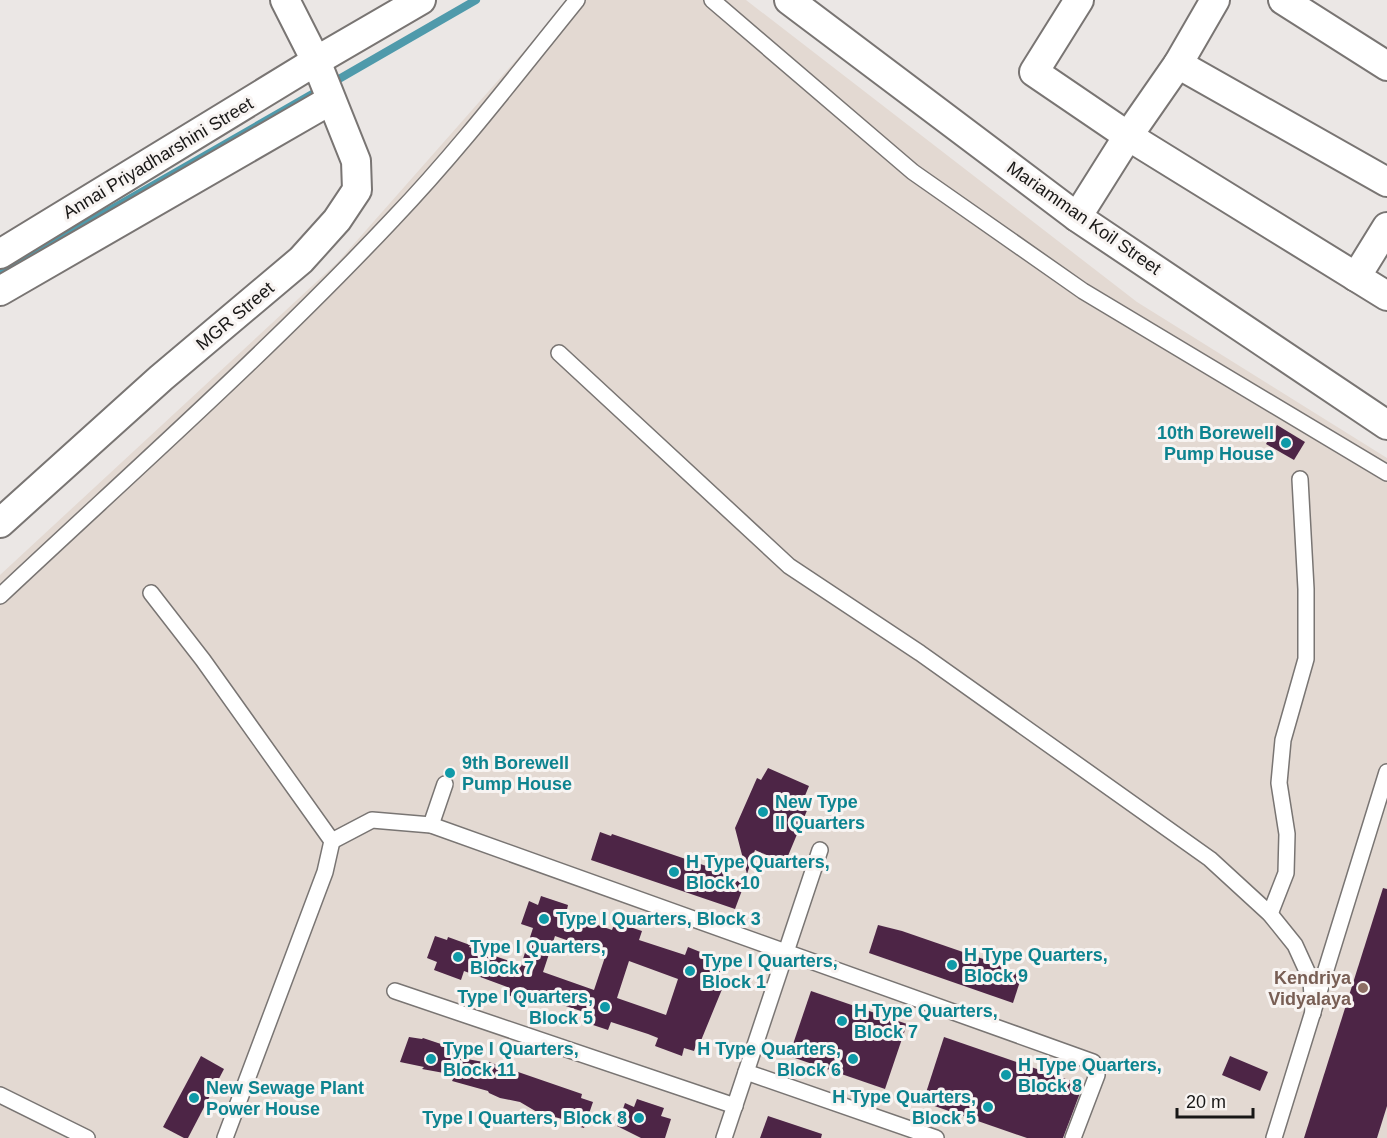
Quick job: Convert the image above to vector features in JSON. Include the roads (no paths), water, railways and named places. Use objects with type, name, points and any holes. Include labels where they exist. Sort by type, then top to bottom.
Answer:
[{"type":"street","name":"MGR Street","points":[[0,523],[161,378],[301,260],[337,220],[357,190],[356,161],[316,61],[285,0]]},
{"type":"street","name":"Annai Priyadharshini Street","points":[[0,254],[316,61],[421,0]]},
{"type":"street","name":"Mariamman Koil Street","points":[[789,0],[1077,217],[1385,419]]},
{"type":"street","points":[[1078,0],[1034,72],[1128,136],[1387,296]]},
{"type":"street","points":[[1077,217],[1128,136],[1178,64],[1215,0]]},
{"type":"street","points":[[1283,0],[1387,66]]},
{"type":"street","points":[[1178,64],[1387,182]]},
{"type":"street","points":[[0,291],[331,100]]},
{"type":"street","points":[[1356,277],[1387,227]]},
{"type":"lane","points":[[0,596],[305,310],[395,218],[475,126],[578,0]]},
{"type":"lane","points":[[712,0],[913,172],[1083,291],[1387,473]]},
{"type":"lane","points":[[559,353],[789,566],[920,653],[1210,859],[1270,914],[1295,945],[1311,980],[1312,1013]]},
{"type":"lane","points":[[1270,914],[1286,873],[1287,834],[1279,783],[1283,741],[1305,659],[1306,589],[1300,479]]},
{"type":"lane","points":[[152,593],[203,660],[332,841],[325,872],[225,1138]]},
{"type":"lane","points":[[1274,1138],[1387,771]]},
{"type":"lane","points":[[431,825],[445,784]]},
{"type":"lane","points":[[332,841],[372,820],[431,825],[1093,1062],[1096,1075],[1073,1138]]},
{"type":"lane","points":[[724,1138],[820,850]]},
{"type":"lane","points":[[395,991],[735,1106]]},
{"type":"lane","points":[[746,1072],[936,1138]]},
{"type":"lane","points":[[0,1095],[87,1138]]},
{"type":"waterway","points":[[332,83],[476,0]]},
{"type":"waterway","points":[[0,273],[321,89]]},
{"type":"place","name":"10th Borewell Pump House","points":[[1286,443]]},
{"type":"place","name":"9th Borewell Pump House","points":[[450,773]]},
{"type":"place","name":"New Type II Quarters","points":[[763,812]]},
{"type":"place","name":"H Type Quarters, Block 10","points":[[674,872]]},
{"type":"place","name":"Type I Quarters, Block 3","points":[[544,919]]},
{"type":"place","name":"Type I Quarters, Block 7","points":[[458,957]]},
{"type":"place","name":"H Type Quarters, Block 9","points":[[952,965]]},
{"type":"place","name":"Type I Quarters, Block 1","points":[[690,971]]},
{"type":"place","name":"Kendriya Vidyalaya","points":[[1363,988]]},
{"type":"place","name":"Type I Quarters, Block 5","points":[[605,1007]]},
{"type":"place","name":"H Type Quarters, Block 7","points":[[842,1021]]},
{"type":"place","name":"Type I Quarters, Block 11","points":[[431,1059]]},
{"type":"place","name":"H Type Quarters, Block 6","points":[[853,1059]]},
{"type":"place","name":"H Type Quarters, Block 8","points":[[1006,1075]]},
{"type":"place","name":"New Sewage Plant Power House","points":[[194,1098]]},
{"type":"place","name":"H Type Quarters, Block 5","points":[[988,1107]]},
{"type":"place","name":"Type I Quarters, Block 8","points":[[639,1118]]}]
